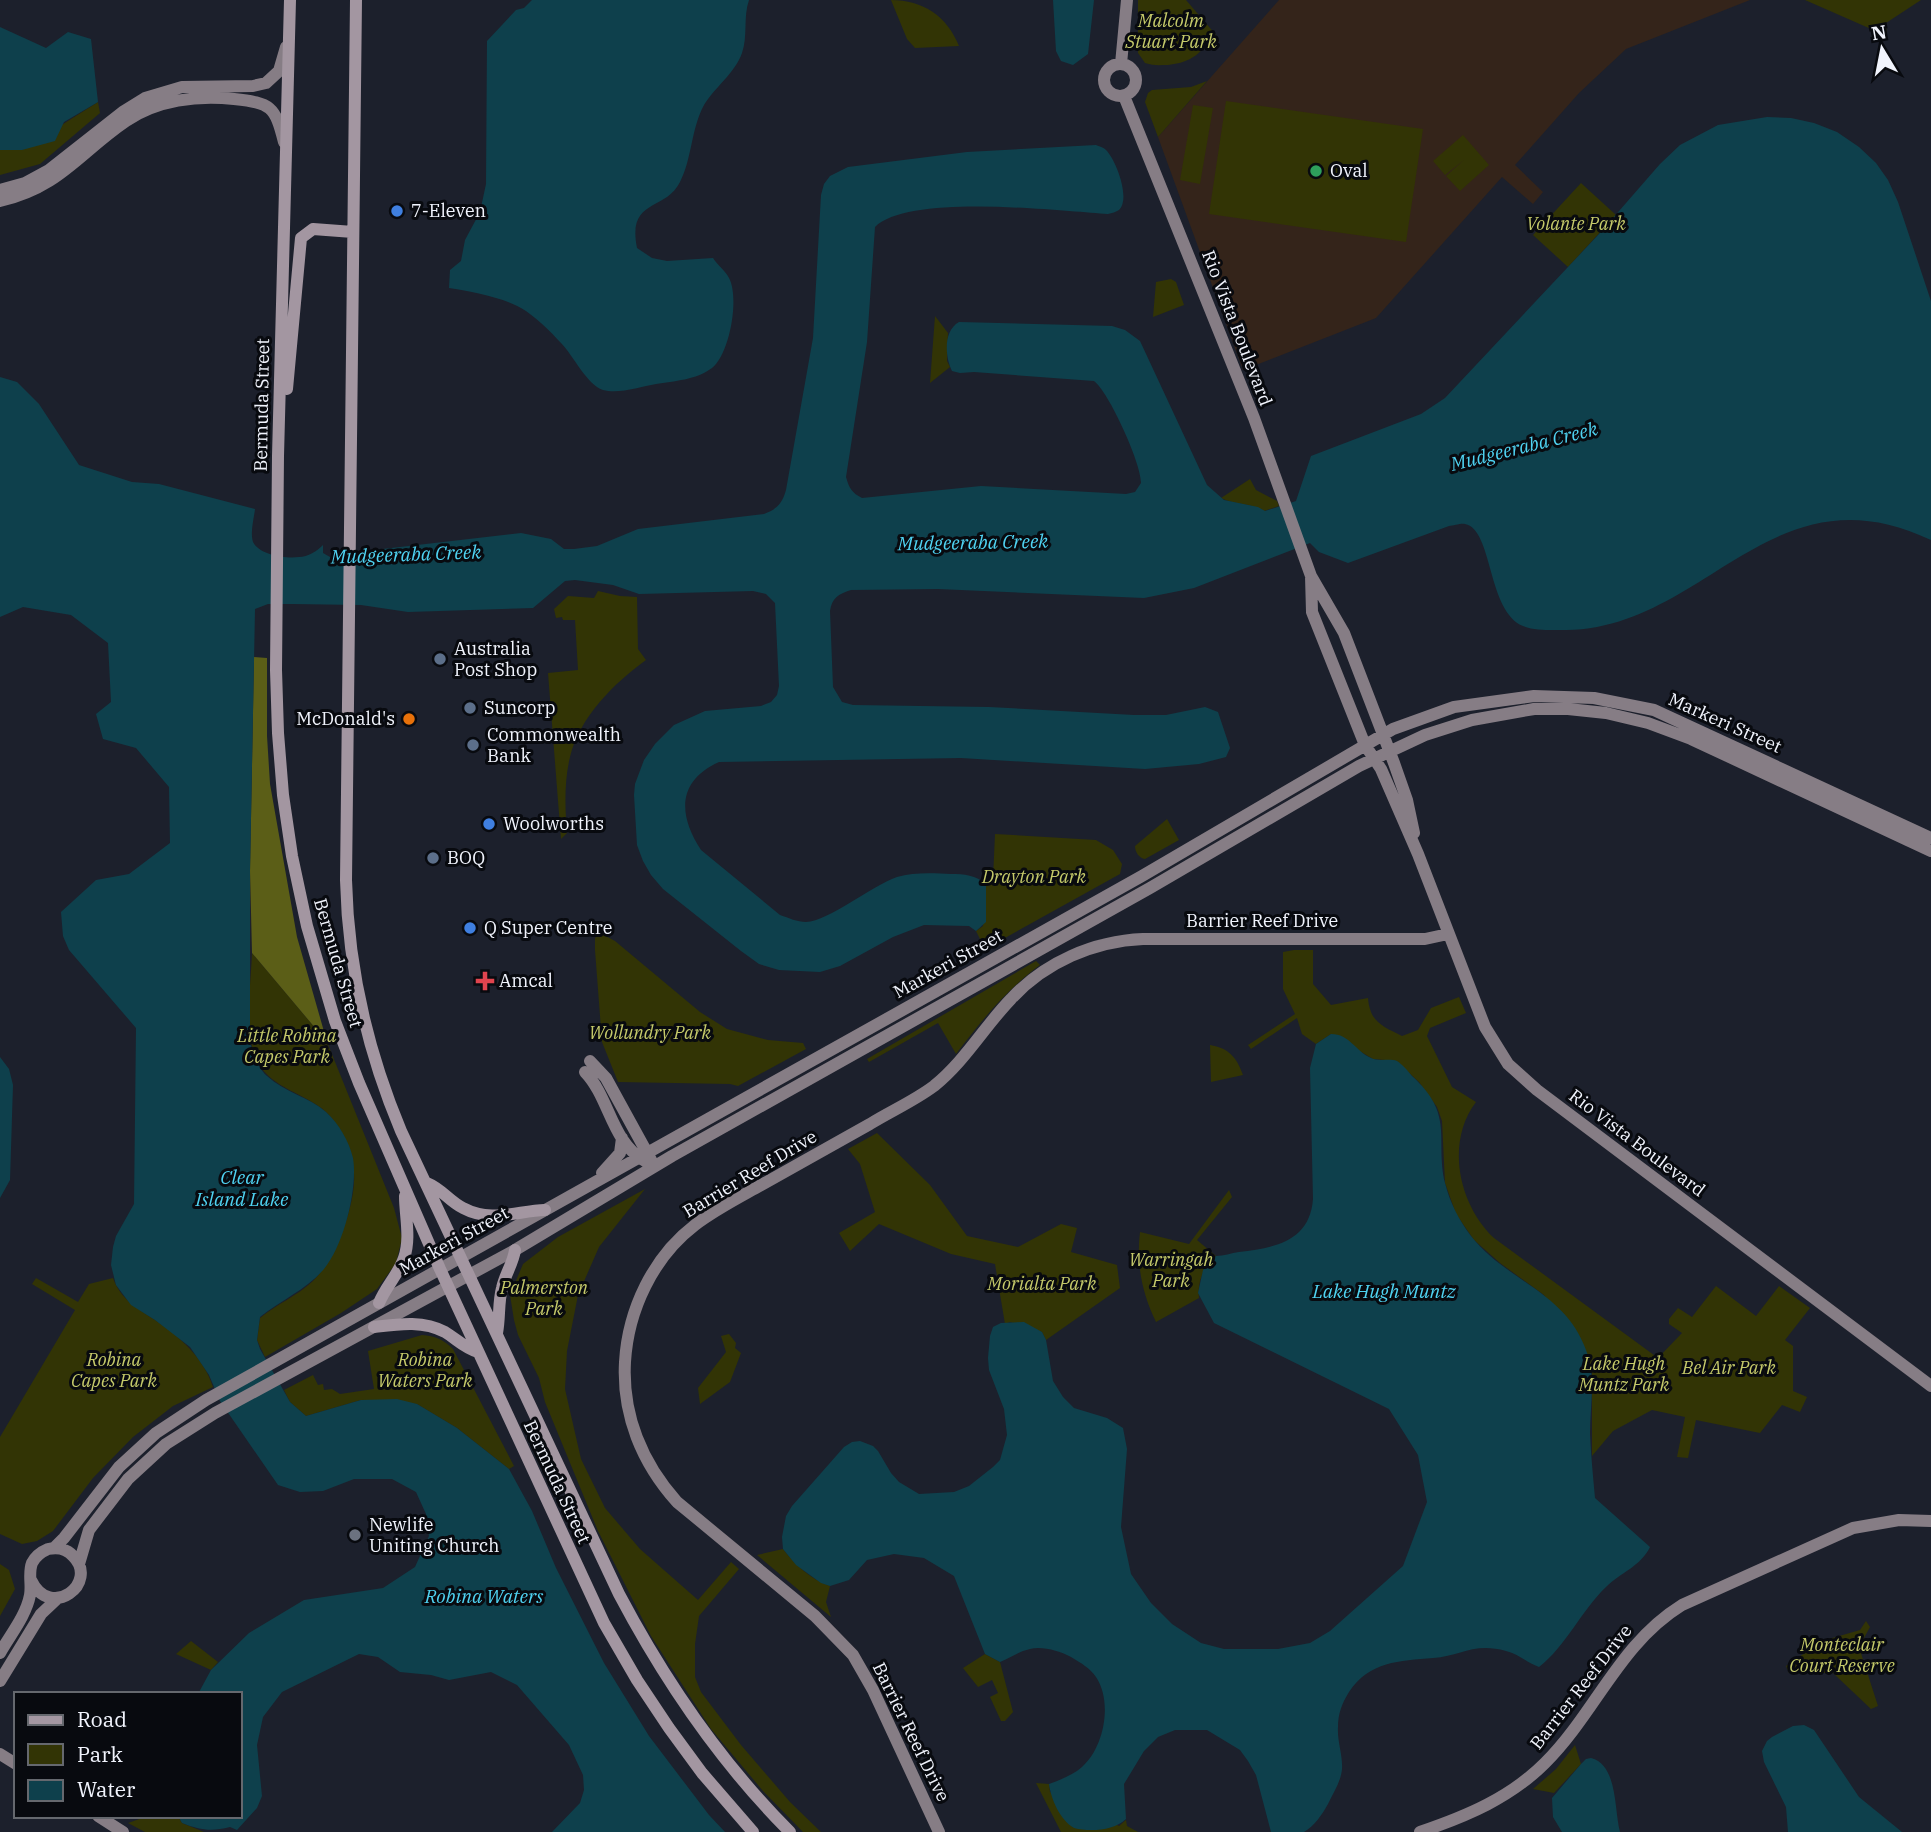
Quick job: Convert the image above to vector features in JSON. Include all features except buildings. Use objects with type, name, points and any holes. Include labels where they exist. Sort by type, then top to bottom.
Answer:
[{"type":"main road","name":"Bermuda Street","points":[[290,0],[278,456],[276,670],[279,746],[287,824],[315,959],[338,1030],[405,1189],[590,1594],[623,1656],[677,1739],[753,1832]]},
{"type":"main road","name":"Bermuda Street","points":[[356,0],[346,880],[351,957],[360,1006],[379,1073],[401,1130],[619,1594],[653,1657],[713,1745],[790,1832]]},
{"type":"main road","points":[[278,456],[290,363],[301,238],[311,229],[353,232]]},
{"type":"main road","points":[[426,1183],[439,1188],[462,1208],[483,1215],[505,1216],[545,1210]]},
{"type":"main road","points":[[379,1303],[405,1255],[405,1189]]},
{"type":"main road","points":[[496,1333],[500,1319],[502,1285],[513,1262],[515,1250]]},
{"type":"main road","points":[[374,1327],[409,1323],[426,1325],[443,1331],[463,1347],[478,1352]]},
{"type":"street","points":[[1121,64],[1127,0]]},
{"type":"street","points":[[0,201],[25,194],[54,179],[128,120],[161,98],[182,88],[253,86],[268,82],[281,68],[288,37]]},
{"type":"street","points":[[1121,64],[1131,68],[1136,79],[1133,90],[1124,96],[1112,94],[1104,85],[1105,73],[1109,68],[1121,64]]},
{"type":"street","points":[[212,86],[227,90],[260,91],[260,97],[252,101]]},
{"type":"street","name":"Rio Vista Boulevard","points":[[1124,96],[1190,257],[1311,576],[1344,633],[1390,751],[1407,800],[1418,854]]},
{"type":"street","points":[[0,190],[36,178],[133,104],[161,98],[252,101],[265,104],[276,114],[287,153]]},
{"type":"street","name":"Rio Vista Boulevard","points":[[1311,576],[1312,612],[1365,745],[1381,769],[1418,854],[1485,1027],[1501,1054],[1517,1073],[1931,1387]]},
{"type":"street","name":"Markeri Street","points":[[54,1548],[119,1467],[156,1433],[206,1400],[1142,876],[1383,734],[1424,716],[1473,703],[1534,696],[1594,698],[1654,710],[1931,838]]},
{"type":"street","name":"Markeri Street","points":[[79,1564],[89,1530],[128,1479],[166,1444],[215,1413],[515,1250],[655,1166],[1138,894],[1373,758],[1390,751],[1472,720],[1517,711],[1568,709],[1606,713],[1648,723],[1691,739],[1931,852]]},
{"type":"street","name":"Barrier Reef Drive","points":[[939,1832],[873,1689],[853,1655],[815,1616],[677,1503],[642,1452],[628,1409],[625,1370],[629,1329],[646,1285],[672,1247],[692,1227],[934,1086],[958,1064],[1023,986],[1082,951],[1109,942],[1143,939],[1424,939],[1448,934]]},
{"type":"street","points":[[643,1155],[624,1110],[606,1078],[587,1066],[630,1150],[643,1155],[655,1166]]},
{"type":"street","points":[[589,1186],[620,1153],[623,1146],[618,1117],[624,1110]]},
{"type":"street","name":"Barrier Reef Drive","points":[[1420,1832],[1484,1808],[1532,1776],[1558,1749],[1642,1636],[1660,1619],[1682,1605],[1853,1528],[1899,1520],[1931,1521]]},
{"type":"street","points":[[0,1653],[27,1607],[34,1559],[46,1550],[54,1548],[69,1552],[79,1564],[78,1584],[68,1595],[46,1597],[39,1593],[31,1580]]},
{"type":"street","points":[[0,1681],[41,1614],[58,1598]]},
{"type":"street","points":[[101,1818],[123,1832]]},
{"type":"shaded area","points":[[1279,0],[1750,0],[1626,49],[1579,93],[1515,165],[1543,192],[1533,204],[1502,177],[1376,318],[1243,370],[1158,137]]},
{"type":"shaded area","points":[[254,657],[267,658],[270,784],[297,937],[327,1042],[252,953],[250,871]]},
{"type":"green space","points":[[891,0],[913,3],[941,18],[959,46],[915,48],[907,39]]},
{"type":"green space","name":"Malcolm Stuart Park","points":[[1138,0],[1186,0],[1216,35],[1200,52],[1184,62],[1168,65],[1145,63],[1138,53]]},
{"type":"green space","points":[[1805,0],[1921,0],[1886,23],[1887,36]]},
{"type":"green space","points":[[1207,81],[1158,137],[1145,102],[1148,93],[1152,90],[1191,87]]},
{"type":"green space","name":"Oval","points":[[1226,101],[1423,129],[1406,242],[1209,214]]},
{"type":"green space","points":[[98,102],[100,113],[40,164],[0,175],[0,150],[22,150]]},
{"type":"green space","points":[[1193,105],[1213,108],[1200,184],[1180,180]]},
{"type":"green space","points":[[1463,135],[1489,165],[1460,191],[1446,176],[1464,160],[1445,175],[1433,161]]},
{"type":"green space","name":"Volante Park","points":[[1581,183],[1616,215],[1568,267],[1533,235]]},
{"type":"green space","points":[[1171,279],[1176,282],[1184,305],[1153,317],[1156,282]]},
{"type":"green space","points":[[935,316],[948,333],[947,361],[950,367],[930,383]]},
{"type":"green space","points":[[1250,479],[1256,490],[1277,501],[1279,506],[1264,511],[1221,498]]},
{"type":"green space","points":[[598,591],[637,597],[638,649],[646,660],[599,702],[581,729],[568,766],[565,805],[567,833],[561,839],[548,673],[578,670],[575,620],[556,618],[554,609],[568,596],[594,598]]},
{"type":"green space","points":[[1167,819],[1179,840],[1145,859],[1141,857],[1135,846]]},
{"type":"green space","name":"Drayton Park","points":[[995,834],[1096,840],[1113,850],[1122,864],[1120,874],[985,949],[976,931],[983,926],[986,884],[993,879]]},
{"type":"green space","name":"Wollundry Park","points":[[600,933],[615,941],[700,1012],[727,1029],[768,1040],[803,1043],[806,1049],[738,1086],[618,1082],[602,1042],[595,950],[595,938]]},
{"type":"green space","points":[[1313,950],[1313,984],[1331,1005],[1368,998],[1374,1018],[1402,1036],[1418,1030],[1431,1008],[1459,997],[1466,1013],[1430,1028],[1427,1036],[1452,1087],[1476,1102],[1466,1118],[1459,1154],[1460,1173],[1472,1209],[1494,1238],[1658,1358],[1682,1333],[1669,1324],[1669,1319],[1678,1308],[1692,1317],[1716,1286],[1756,1316],[1779,1286],[1810,1308],[1785,1340],[1793,1346],[1793,1391],[1807,1397],[1800,1412],[1782,1405],[1760,1433],[1696,1420],[1688,1458],[1677,1457],[1685,1417],[1652,1410],[1613,1431],[1592,1456],[1592,1371],[1544,1295],[1474,1240],[1456,1214],[1445,1183],[1442,1121],[1437,1107],[1419,1082],[1396,1061],[1373,1059],[1331,1034],[1316,1044],[1302,1034],[1297,1018],[1251,1049],[1248,1045],[1295,1014],[1283,989],[1283,952]]},
{"type":"green space","name":"Little Robina Capes Park","points":[[252,953],[327,1042],[394,1208],[402,1238],[396,1263],[377,1289],[265,1357],[257,1340],[260,1318],[313,1281],[329,1259],[348,1216],[354,1174],[349,1148],[332,1118],[318,1106],[272,1079],[258,1063],[253,1052],[249,1025]]},
{"type":"green space","points":[[1036,961],[1040,965],[995,1007],[956,1054],[938,1023],[869,1062],[867,1059]]},
{"type":"green space","points":[[1210,1045],[1231,1055],[1243,1075],[1211,1082]]},
{"type":"green space","name":"Morialta Park","points":[[877,1133],[930,1185],[967,1236],[1018,1247],[1061,1224],[1077,1228],[1071,1252],[1117,1265],[1120,1288],[1046,1340],[1042,1332],[1010,1322],[1005,1324],[995,1264],[951,1254],[879,1224],[850,1251],[839,1233],[875,1212],[860,1164],[848,1149]]},
{"type":"green space","name":"Palmerston Park","points":[[645,1189],[599,1247],[578,1295],[567,1351],[565,1389],[581,1459],[605,1508],[640,1549],[698,1600],[731,1562],[739,1569],[699,1616],[695,1644],[695,1677],[701,1692],[741,1745],[790,1802],[821,1832],[803,1832],[763,1791],[711,1729],[651,1636],[598,1531],[545,1402],[539,1378],[518,1335],[510,1295],[523,1264],[558,1237]]},
{"type":"green space","name":"Warringah Park","points":[[1229,1190],[1232,1197],[1197,1240],[1216,1256],[1202,1275],[1199,1298],[1156,1322],[1141,1278],[1140,1232],[1189,1244]]},
{"type":"green space","name":"Robina Capes Park","points":[[36,1278],[78,1302],[89,1284],[113,1278],[130,1303],[190,1349],[204,1367],[213,1387],[173,1406],[133,1437],[93,1478],[53,1531],[37,1541],[22,1544],[0,1534],[0,1437],[75,1310],[32,1284]]},
{"type":"green space","points":[[729,1334],[736,1343],[735,1348],[741,1353],[730,1382],[700,1404],[698,1388],[726,1352],[721,1336]]},
{"type":"green space","name":"Robina Waters Park","points":[[422,1335],[439,1339],[453,1349],[514,1466],[509,1469],[457,1428],[417,1404],[361,1400],[306,1416],[290,1402],[284,1390],[313,1375],[318,1385],[323,1384],[324,1390],[332,1389],[340,1394],[374,1389],[368,1351]]},
{"type":"green space","points":[[783,1549],[804,1571],[830,1586],[826,1602],[831,1617],[757,1555]]},
{"type":"green space","points":[[0,1564],[9,1570],[15,1589],[0,1616]]},
{"type":"green space","name":"Monteclair Court Reserve","points":[[1866,1621],[1870,1627],[1859,1647],[1878,1706],[1871,1709],[1833,1673],[1789,1673],[1786,1666],[1822,1641],[1860,1630]]},
{"type":"green space","points":[[191,1641],[218,1662],[211,1670],[176,1654]]},
{"type":"green space","points":[[985,1654],[1000,1662],[1013,1712],[1005,1721],[1001,1721],[990,1697],[998,1693],[992,1680],[978,1687],[963,1668]]},
{"type":"green space","points":[[1575,1745],[1581,1764],[1554,1793],[1533,1789],[1556,1769]]},
{"type":"green space","points":[[1036,1783],[1049,1784],[1050,1792],[1119,1826],[1126,1820],[1127,1826],[1138,1832],[1061,1832]]},
{"type":"green space","points":[[142,1818],[179,1818],[182,1823],[204,1832],[145,1832],[128,1823]]},
{"type":"water","points":[[532,0],[749,0],[742,53],[735,67],[704,105],[680,182],[666,198],[642,213],[635,232],[637,248],[652,258],[667,261],[713,258],[729,278],[733,312],[728,339],[718,361],[699,375],[629,390],[603,390],[591,382],[566,348],[526,311],[496,298],[449,288],[450,270],[461,261],[465,240],[480,212],[486,184],[487,41],[516,10],[524,8]]},
{"type":"water","points":[[1053,0],[1094,0],[1088,54],[1073,65],[1061,61],[1056,51]]},
{"type":"water","points":[[0,27],[46,48],[68,32],[91,39],[98,102],[64,122],[55,141],[22,150],[0,150]]},
{"type":"water","points":[[1767,117],[1814,123],[1837,132],[1859,147],[1876,163],[1888,180],[1931,301],[1931,540],[1875,522],[1827,522],[1783,535],[1741,556],[1660,604],[1615,622],[1566,630],[1528,628],[1511,618],[1496,588],[1481,540],[1474,529],[1465,524],[1449,526],[1348,563],[1319,552],[1310,543],[1194,588],[1144,598],[938,589],[846,592],[834,600],[830,611],[833,687],[842,702],[853,705],[989,707],[1134,715],[1166,715],[1205,707],[1218,712],[1230,748],[1226,757],[1199,764],[1145,769],[961,758],[719,762],[695,779],[689,789],[686,800],[688,824],[701,850],[780,915],[803,922],[815,920],[897,877],[924,873],[961,874],[986,884],[986,922],[976,931],[969,926],[924,925],[893,937],[840,966],[820,972],[779,970],[759,964],[741,951],[663,889],[651,875],[637,845],[634,795],[644,760],[674,725],[705,711],[761,706],[771,702],[777,695],[779,686],[775,603],[766,594],[753,591],[639,594],[613,585],[575,580],[565,581],[533,608],[408,612],[361,605],[268,604],[255,609],[250,1043],[267,1076],[312,1102],[335,1122],[349,1145],[354,1170],[348,1216],[338,1246],[324,1269],[309,1283],[260,1317],[257,1340],[260,1349],[290,1402],[306,1416],[361,1400],[397,1399],[417,1404],[457,1428],[509,1469],[532,1511],[556,1568],[604,1663],[649,1736],[725,1832],[552,1832],[580,1803],[584,1790],[583,1775],[569,1745],[517,1685],[491,1672],[449,1680],[400,1672],[378,1657],[359,1654],[282,1692],[263,1717],[257,1745],[262,1796],[257,1808],[237,1830],[230,1827],[206,1830],[182,1823],[179,1818],[242,1818],[242,1692],[199,1692],[211,1670],[249,1633],[304,1600],[383,1588],[415,1567],[429,1536],[426,1514],[416,1492],[392,1479],[354,1479],[323,1491],[300,1492],[278,1485],[220,1401],[209,1375],[190,1347],[131,1305],[116,1285],[111,1265],[113,1247],[116,1236],[134,1204],[136,1028],[69,950],[63,936],[61,912],[96,880],[129,874],[170,843],[169,787],[136,748],[103,739],[96,714],[111,702],[108,643],[71,615],[23,607],[0,617],[0,377],[17,382],[39,404],[79,465],[132,482],[159,484],[255,509],[253,542],[261,550],[280,557],[306,556],[323,545],[323,553],[330,557],[521,533],[551,539],[564,549],[574,549],[597,546],[638,529],[764,514],[778,505],[786,490],[813,338],[821,195],[830,176],[848,167],[967,152],[1096,145],[1104,148],[1110,155],[1121,180],[1122,205],[1115,212],[1108,214],[1022,208],[951,207],[919,210],[893,217],[875,227],[867,342],[846,477],[848,484],[853,492],[862,498],[981,486],[1126,494],[1135,492],[1141,483],[1131,446],[1116,413],[1094,381],[960,373],[952,371],[947,352],[950,331],[959,322],[1112,326],[1125,330],[1140,341],[1207,485],[1224,500],[1265,511],[1296,501],[1311,456],[1421,414],[1445,398],[1599,234],[1660,164],[1680,145],[1718,125]]},
{"type":"water","name":"Lake Hugh Muntz","points":[[1331,1034],[1348,1040],[1371,1058],[1397,1061],[1425,1090],[1439,1115],[1445,1183],[1463,1224],[1484,1251],[1547,1298],[1562,1311],[1574,1327],[1584,1345],[1590,1367],[1590,1434],[1595,1498],[1650,1547],[1641,1559],[1597,1596],[1549,1659],[1539,1667],[1511,1652],[1485,1648],[1443,1657],[1397,1662],[1366,1674],[1342,1704],[1338,1732],[1342,1769],[1338,1783],[1320,1816],[1304,1832],[1271,1832],[1256,1775],[1248,1761],[1240,1750],[1207,1730],[1175,1730],[1158,1737],[1144,1751],[1124,1784],[1126,1819],[1121,1823],[1101,1829],[1074,1828],[1064,1820],[1057,1809],[1049,1784],[1082,1767],[1090,1759],[1101,1737],[1104,1699],[1101,1687],[1091,1671],[1067,1655],[1045,1649],[1026,1650],[1000,1662],[985,1654],[954,1576],[924,1558],[894,1554],[867,1560],[849,1580],[830,1586],[821,1583],[796,1565],[783,1549],[786,1516],[844,1447],[852,1442],[860,1441],[873,1446],[899,1482],[919,1494],[954,1492],[969,1486],[993,1467],[1000,1460],[1007,1435],[1004,1409],[989,1370],[990,1336],[993,1327],[1001,1323],[1024,1322],[1042,1332],[1046,1340],[1053,1381],[1063,1397],[1074,1408],[1107,1418],[1123,1428],[1127,1449],[1121,1527],[1131,1574],[1151,1603],[1172,1624],[1201,1643],[1224,1649],[1278,1649],[1310,1643],[1330,1631],[1403,1566],[1427,1502],[1418,1455],[1389,1409],[1214,1323],[1198,1293],[1203,1270],[1216,1256],[1277,1245],[1298,1233],[1305,1224],[1313,1199],[1310,1068],[1316,1044]]},
{"type":"water","points":[[0,1057],[9,1069],[13,1085],[10,1180],[0,1198]]},
{"type":"water","points":[[1804,1725],[1814,1730],[1859,1797],[1902,1832],[1788,1832],[1786,1807],[1764,1762],[1762,1751],[1772,1737],[1793,1726]]},
{"type":"water","points":[[1591,1758],[1600,1762],[1610,1779],[1620,1832],[1562,1832],[1553,1817],[1552,1798],[1581,1764]]},
{"type":"place","name":"Oval","points":[[1316,171]]},
{"type":"place","name":"7-Eleven","points":[[397,211]]},
{"type":"place","name":"Australia Post Shop","points":[[440,659]]},
{"type":"place","name":"Suncorp","points":[[470,708]]},
{"type":"place","name":"McDonald's","points":[[409,719]]},
{"type":"place","name":"Commonwealth Bank","points":[[473,745]]},
{"type":"place","name":"Woolworths","points":[[489,824]]},
{"type":"place","name":"BOQ","points":[[433,858]]},
{"type":"place","name":"Q Super Centre","points":[[470,928]]},
{"type":"place","name":"Amcal","points":[[485,981]]},
{"type":"place","name":"Newlife Uniting Church","points":[[355,1535]]},
{"type":"water label","name":"Mudgeeraba Creek","points":[[1524,446]]},
{"type":"water label","name":"Mudgeeraba Creek","points":[[973,542]]},
{"type":"water label","name":"Mudgeeraba Creek","points":[[406,554]]},
{"type":"water label","name":"Clear Island Lake","points":[[242,1188]]},
{"type":"water label","name":"Robina Waters","points":[[484,1596]]},
{"type":"park label","name":"Bel Air Park","points":[[1729,1368]]},
{"type":"park label","name":"Lake Hugh Muntz Park","points":[[1624,1374]]}]
